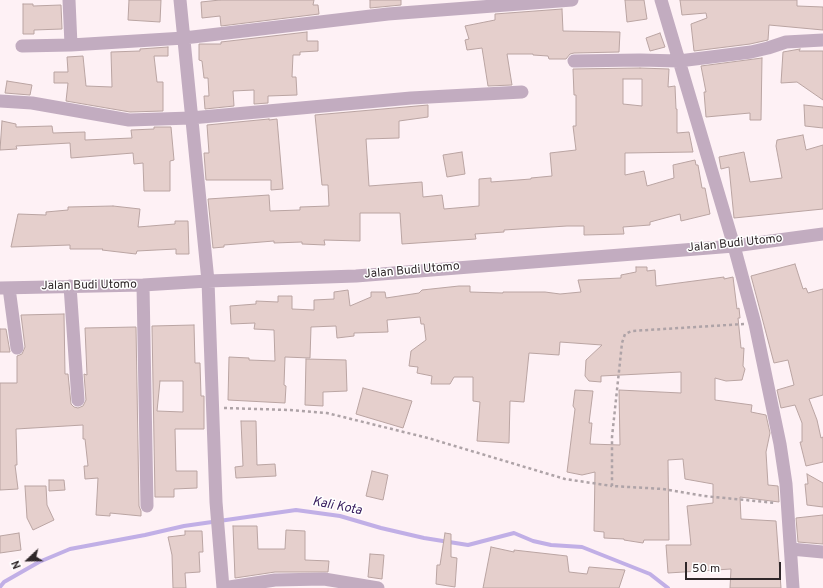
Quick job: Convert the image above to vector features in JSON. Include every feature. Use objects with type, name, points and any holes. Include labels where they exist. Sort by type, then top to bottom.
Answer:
[{"type":"street","points":[[69,0],[71,45]]},
{"type":"street","points":[[180,0],[208,281],[214,408],[216,502],[223,588],[275,580],[324,579],[378,588]]},
{"type":"street","points":[[22,46],[71,45],[184,38],[388,14],[572,0]]},
{"type":"street","points":[[662,0],[734,246],[754,324],[780,444],[788,504],[793,588]]},
{"type":"street","points":[[574,61],[679,61],[751,52],[786,42],[823,40]]},
{"type":"street","points":[[0,101],[32,103],[129,120],[191,118],[411,98],[522,92]]},
{"type":"street","name":"Jalan Budi Utomo","points":[[5,288],[143,285],[208,281],[356,276],[734,246],[823,234]]},
{"type":"street","points":[[143,285],[147,506]]},
{"type":"street","points":[[70,286],[78,400]]},
{"type":"street","points":[[5,288],[18,348]]},
{"type":"street","points":[[791,549],[823,552]]},
{"type":"path","points":[[612,486],[612,437],[622,343],[625,334],[632,332],[733,324],[754,324]]},
{"type":"path","points":[[214,408],[279,409],[328,413],[428,438],[565,479],[612,486],[663,489],[704,496],[788,504]]},
{"type":"building","points":[[129,0],[161,0],[160,22],[128,20]]},
{"type":"building","points":[[220,0],[314,0],[313,5],[318,5],[319,14],[221,26],[220,16],[202,18],[201,2]]},
{"type":"building","points":[[370,0],[401,0],[401,5],[370,8]]},
{"type":"building","points":[[625,0],[644,0],[647,19],[627,22]]},
{"type":"building","points":[[680,0],[797,0],[797,6],[823,7],[823,30],[769,25],[768,40],[750,44],[694,51],[691,24],[707,18],[706,13],[682,15]]},
{"type":"building","points":[[23,4],[33,4],[33,6],[61,5],[62,29],[34,30],[34,34],[23,34]]},
{"type":"building","points":[[562,9],[563,31],[620,32],[619,52],[574,53],[570,54],[566,59],[549,59],[548,56],[533,54],[507,54],[512,85],[488,86],[482,48],[467,50],[465,40],[469,39],[465,26],[495,20],[495,14]]},
{"type":"building","points":[[307,32],[307,41],[318,41],[318,51],[300,52],[300,55],[293,55],[292,77],[296,77],[297,95],[268,96],[268,103],[254,104],[254,90],[233,91],[234,106],[205,109],[204,96],[209,96],[208,78],[204,78],[202,61],[199,60],[199,44],[221,44],[221,42]]},
{"type":"building","points":[[660,33],[665,47],[650,51],[646,38]]},
{"type":"building","points":[[168,47],[168,56],[154,56],[157,82],[163,82],[163,111],[130,112],[66,101],[68,83],[54,83],[54,72],[68,72],[67,57],[83,56],[86,86],[112,87],[111,52],[140,51],[140,49]]},
{"type":"building","points":[[800,49],[799,51],[823,51],[823,100],[797,82],[781,83],[783,52]]},
{"type":"building","points":[[762,58],[761,120],[750,120],[750,113],[706,117],[704,92],[706,92],[701,66]]},
{"type":"building","points":[[573,69],[669,69],[668,87],[675,86],[677,133],[689,132],[693,152],[625,153],[625,175],[644,171],[647,186],[674,178],[673,165],[695,160],[696,165],[698,165],[702,188],[705,188],[710,214],[681,221],[680,214],[650,222],[650,225],[623,227],[624,234],[584,235],[584,226],[567,226],[504,230],[504,232],[475,234],[476,239],[402,244],[400,213],[360,213],[360,241],[324,240],[325,245],[302,244],[302,242],[274,243],[274,241],[224,245],[224,247],[213,248],[208,199],[269,195],[270,211],[300,210],[300,207],[329,206],[328,185],[322,185],[315,115],[428,105],[428,117],[399,121],[399,138],[366,139],[369,186],[422,182],[423,197],[442,195],[444,209],[479,206],[479,179],[491,178],[491,182],[552,176],[550,153],[576,150],[573,126],[576,126],[576,95],[574,95]],"holes":[[[623,79],[642,79],[642,106],[623,104]]]},
{"type":"building","points":[[7,81],[32,85],[30,95],[5,93]]},
{"type":"building","points":[[804,105],[823,107],[823,128],[805,126]]},
{"type":"building","points":[[277,119],[283,189],[271,190],[271,180],[206,180],[204,153],[209,153],[207,125]]},
{"type":"building","points":[[2,121],[16,124],[16,127],[52,126],[53,133],[85,132],[85,140],[132,138],[131,130],[154,129],[154,127],[171,127],[174,160],[170,161],[170,191],[144,191],[143,163],[134,164],[133,153],[71,158],[70,143],[16,146],[17,149],[0,150]]},
{"type":"building","points":[[803,135],[806,150],[823,145],[823,209],[734,218],[729,167],[721,169],[719,157],[744,152],[750,182],[782,178],[776,146],[777,140]]},
{"type":"building","points":[[462,152],[465,174],[447,177],[443,155]]},
{"type":"building","points":[[113,206],[140,209],[138,227],[175,224],[175,221],[188,221],[189,254],[176,254],[176,249],[137,251],[136,254],[102,250],[103,249],[70,249],[70,245],[11,247],[18,214],[46,215],[46,212],[68,210],[68,207]]},
{"type":"building","points":[[795,264],[803,289],[806,288],[808,293],[823,289],[823,395],[809,399],[817,420],[821,438],[823,437],[823,462],[806,466],[800,442],[802,442],[802,423],[795,405],[781,408],[777,390],[794,385],[788,360],[774,363],[751,276]]},
{"type":"building","points":[[636,267],[647,267],[647,271],[655,270],[656,286],[733,277],[737,309],[739,308],[740,318],[738,318],[741,348],[744,348],[743,366],[745,369],[742,380],[726,381],[715,378],[715,400],[752,405],[751,412],[766,415],[770,433],[766,452],[768,485],[778,486],[779,502],[740,497],[741,519],[776,521],[781,588],[730,588],[731,569],[668,573],[666,545],[691,545],[687,506],[713,503],[713,484],[685,479],[683,459],[668,460],[669,540],[644,540],[643,543],[624,539],[604,538],[604,532],[594,531],[595,472],[582,475],[567,472],[575,409],[573,406],[575,390],[593,391],[589,423],[592,423],[590,444],[620,445],[619,390],[681,393],[681,372],[601,376],[601,382],[589,381],[585,376],[586,360],[602,345],[560,342],[559,355],[529,353],[524,402],[510,401],[509,443],[477,441],[480,402],[473,401],[473,377],[454,377],[450,384],[431,384],[432,376],[417,373],[418,367],[409,366],[411,351],[426,340],[424,324],[421,324],[420,317],[387,320],[388,332],[354,333],[354,336],[337,338],[336,326],[311,327],[310,358],[285,357],[285,403],[228,400],[229,357],[249,358],[249,360],[275,361],[274,330],[254,329],[255,323],[231,324],[230,306],[256,304],[256,301],[278,302],[278,296],[292,296],[292,309],[314,310],[314,300],[334,299],[334,292],[348,290],[350,306],[371,297],[371,292],[385,292],[386,298],[419,293],[422,290],[459,286],[470,286],[470,292],[545,292],[560,294],[581,292],[578,280],[621,278],[621,275],[636,272]]},
{"type":"building","points":[[64,314],[65,374],[68,374],[71,404],[78,408],[83,406],[86,400],[84,374],[87,375],[85,328],[136,327],[139,506],[141,516],[110,513],[110,516],[96,515],[98,478],[85,479],[84,466],[88,466],[85,439],[83,439],[83,425],[16,429],[17,465],[15,465],[18,489],[0,490],[0,383],[17,383],[17,356],[22,354],[25,347],[21,315]]},
{"type":"building","points":[[194,325],[195,363],[200,363],[201,396],[204,396],[204,429],[175,429],[176,471],[197,471],[197,488],[174,489],[174,497],[155,497],[152,326]],"holes":[[[160,381],[183,381],[183,412],[157,411]]]},
{"type":"building","points":[[0,329],[6,329],[10,352],[0,352]]},
{"type":"building","points":[[306,359],[346,360],[347,391],[323,392],[323,406],[305,405]]},
{"type":"building","points":[[363,388],[412,401],[403,428],[356,414]]},
{"type":"building","points":[[241,421],[256,421],[257,465],[275,464],[276,476],[236,478],[235,467],[243,466]]},
{"type":"building","points":[[372,471],[388,475],[383,500],[366,496]]},
{"type":"building","points":[[807,474],[823,483],[823,507],[807,505],[805,484],[808,484]]},
{"type":"building","points":[[49,480],[64,480],[65,490],[49,491]]},
{"type":"building","points":[[25,486],[46,486],[47,505],[54,520],[33,530],[27,518]]},
{"type":"building","points":[[823,515],[823,544],[798,542],[796,518]]},
{"type":"building","points":[[233,526],[257,526],[258,549],[285,549],[286,530],[305,531],[305,560],[329,561],[328,572],[275,572],[235,578]]},
{"type":"building","points":[[185,531],[202,531],[203,552],[199,552],[200,572],[185,573],[186,588],[173,588],[172,555],[168,537],[185,535]]},
{"type":"building","points":[[19,533],[21,550],[0,553],[0,536]]},
{"type":"building","points":[[445,533],[451,534],[451,557],[457,558],[455,587],[436,584],[437,565],[440,565]]},
{"type":"building","points":[[491,547],[514,552],[514,550],[567,556],[569,572],[587,574],[589,567],[625,570],[619,588],[483,588]]},
{"type":"building","points":[[370,554],[384,555],[382,579],[368,577]]},
{"type":"waterway","name":"Kali Kota","points":[[0,587],[4,582],[39,562],[70,549],[184,526],[296,510],[340,516],[381,528],[424,538],[468,545],[514,533],[533,541],[551,545],[582,547],[650,574],[668,588]]}]
